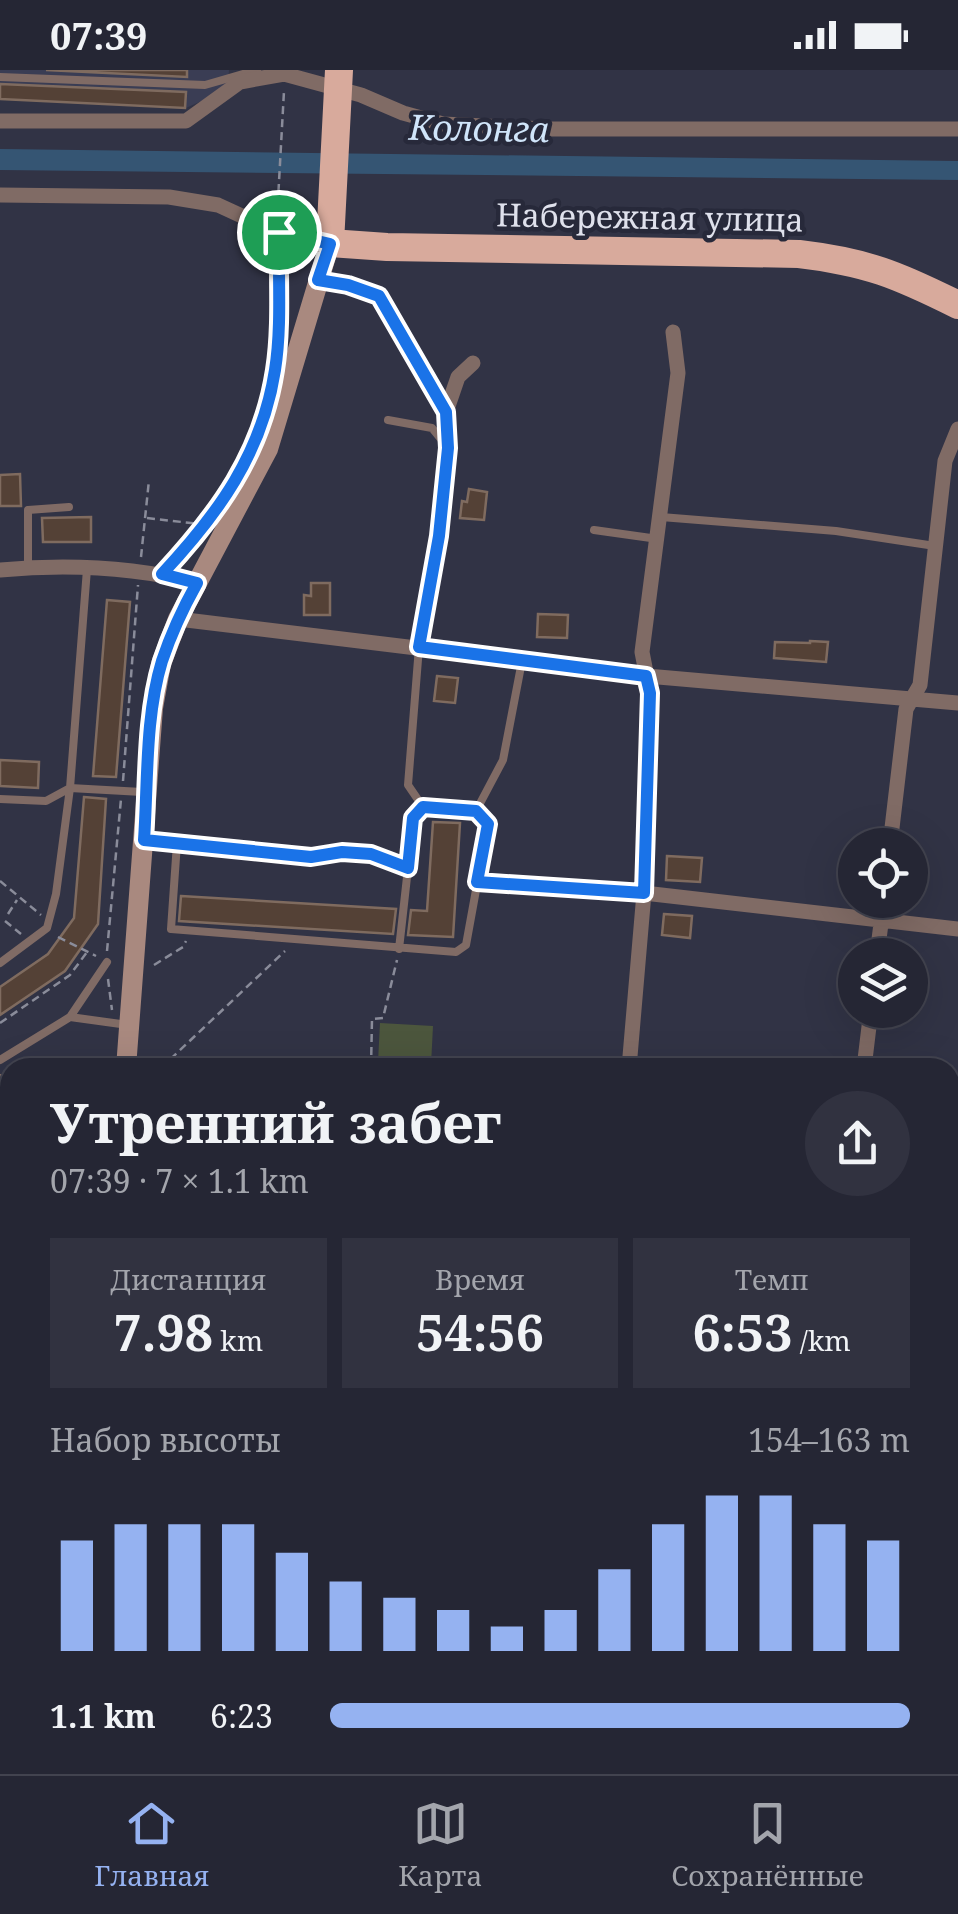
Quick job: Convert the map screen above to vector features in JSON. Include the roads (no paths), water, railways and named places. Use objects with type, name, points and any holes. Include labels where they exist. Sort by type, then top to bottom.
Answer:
[{"type":"highway","points":[[330,244],[339,80]]},
{"type":"highway","name":"Набережная улица","points":[[330,244],[799,254],[861,263],[894,273],[958,305]]},
{"type":"main road","points":[[127,1058],[152,708],[161,664],[178,619],[268,449],[330,244]]},
{"type":"street","points":[[0,122],[186,122],[240,82],[284,74],[339,80],[443,124],[546,129],[958,130]]},
{"type":"street","points":[[0,195],[168,197],[218,205],[279,232],[330,244]]},
{"type":"street","points":[[630,1058],[644,893],[650,693],[642,652],[678,373],[673,332]]},
{"type":"street","points":[[419,647],[439,536],[448,448],[446,412],[458,378],[473,363]]},
{"type":"street","points":[[892,828],[906,710],[920,684],[945,461],[958,429]]},
{"type":"street","points":[[0,570],[28,567],[139,571],[197,583]]},
{"type":"street","points":[[178,619],[646,676],[958,703]]},
{"type":"street","points":[[644,893],[958,929]]},
{"type":"street","points":[[880,938],[882,920]]},
{"type":"street","points":[[865,1058],[869,1028]]},
{"type":"lane","points":[[0,77],[205,85],[258,70]]},
{"type":"lane","points":[[267,70],[284,74]]},
{"type":"lane","points":[[388,420],[432,428],[448,448]]},
{"type":"lane","points":[[28,567],[28,510],[69,507]]},
{"type":"lane","points":[[662,517],[836,531],[935,546]]},
{"type":"lane","points":[[594,530],[658,538]]},
{"type":"lane","points":[[0,962],[48,925],[56,894],[70,788],[87,570]]},
{"type":"lane","points":[[419,647],[408,786],[423,807]]},
{"type":"lane","points":[[476,811],[503,760],[522,661]]},
{"type":"lane","points":[[0,799],[46,801],[70,788],[147,792]]},
{"type":"lane","points":[[177,843],[171,929],[456,952],[466,945],[488,824],[476,811],[423,807]]},
{"type":"lane","points":[[400,949],[413,818],[423,807]]},
{"type":"lane","points":[[144,840],[311,857],[342,852],[371,854],[408,868]]},
{"type":"lane","points":[[477,882],[644,893]]},
{"type":"lane","points":[[48,925],[58,936]]},
{"type":"lane","points":[[3,1058],[70,1018],[106,962]]},
{"type":"lane","points":[[70,1018],[130,1026]]},
{"type":"water label","name":"Колонга","points":[[479,129]]}]
